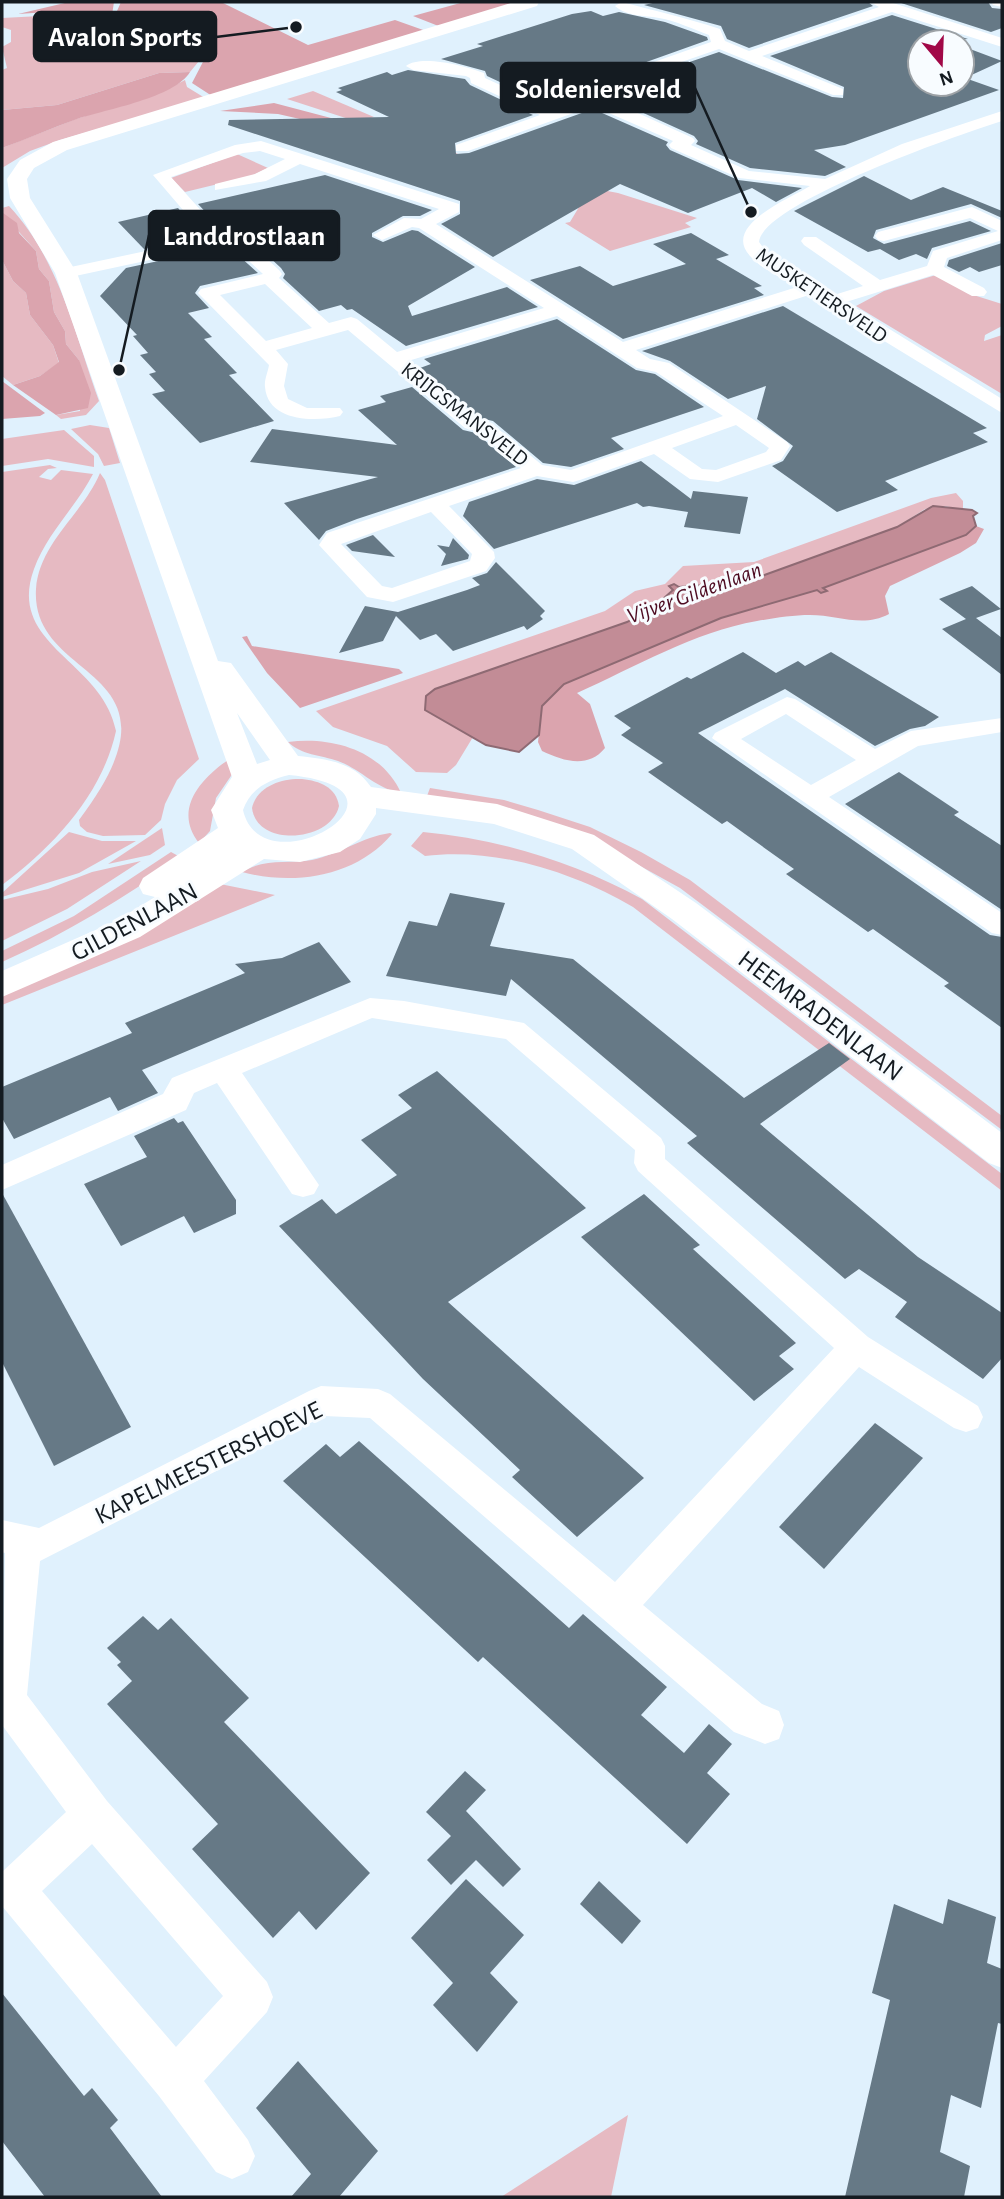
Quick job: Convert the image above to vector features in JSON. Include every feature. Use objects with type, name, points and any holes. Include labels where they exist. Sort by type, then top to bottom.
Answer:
[{"type":"street","points":[[248,779],[66,273],[9,179],[27,164],[60,146],[531,2]]},
{"type":"street","points":[[748,56],[885,4],[1002,43]]},
{"type":"street","points":[[622,6],[637,12],[662,14],[715,32],[719,44]]},
{"type":"street","points":[[593,102],[590,93],[611,85],[616,80],[719,44],[838,92]]},
{"type":"street","points":[[447,66],[457,53]]},
{"type":"street","points":[[413,66],[447,66],[470,72],[479,76],[476,80],[553,115]]},
{"type":"street","points":[[462,148],[593,102],[687,141],[677,145],[753,177],[802,178],[827,184]]},
{"type":"street","name":"MUSKETIERSVELD","points":[[1002,116],[911,146],[827,184],[759,224],[750,236],[750,247],[756,253],[809,289],[1002,407]]},
{"type":"street","points":[[217,239],[161,176],[241,148],[261,146],[453,208],[424,224]]},
{"type":"street","points":[[221,187],[260,178],[299,158]]},
{"type":"street","points":[[884,236],[972,212],[992,203]]},
{"type":"street","points":[[972,212],[1002,227]]},
{"type":"street","points":[[382,235],[410,222],[424,224],[644,364],[662,367],[780,446],[774,456],[718,476],[697,475],[656,446]]},
{"type":"street","points":[[935,269],[939,255],[1002,235]]},
{"type":"street","points":[[66,273],[233,237],[273,274],[269,278],[207,293],[279,364],[274,387],[278,397],[295,413],[318,416],[333,412]]},
{"type":"street","points":[[810,241],[876,286]]},
{"type":"street","points":[[829,302],[935,269],[978,292]]},
{"type":"street","points":[[269,278],[326,330]]},
{"type":"street","points":[[621,349],[809,289]]},
{"type":"street","name":"KRIJGSMANSVELD","points":[[394,359],[559,309]]},
{"type":"street","name":"KRIJGSMANSVELD","points":[[263,348],[351,323],[472,424],[484,428],[536,470]]},
{"type":"street","name":"KRIJGSMANSVELD","points":[[436,505],[483,552],[484,558],[478,566],[393,595],[375,592],[331,545],[335,538],[536,470],[573,476],[738,417]]},
{"type":"street","points":[[190,621],[268,740],[289,765]]},
{"type":"street","points":[[874,760],[787,704],[724,738],[1002,926]]},
{"type":"street","points":[[812,796],[919,737],[1002,725]]},
{"type":"street","points":[[289,765],[327,768],[356,784],[359,811],[330,844],[313,850],[286,852],[248,839],[227,810],[237,788],[248,779],[267,770],[289,765]]},
{"type":"street","name":"HEEMRADENLAAN","points":[[359,811],[415,825],[486,833],[525,842],[637,878],[695,919],[1002,1153]]},
{"type":"street","name":"GILDENLAAN","points":[[2,970],[77,934],[149,891],[248,839]]},
{"type":"street","name":"GILDENLAAN","points":[[2,985],[128,929],[248,839]]},
{"type":"street","points":[[2,1178],[175,1102],[182,1086],[370,1008],[514,1030],[650,1146],[649,1163],[856,1347],[966,1417]]},
{"type":"street","points":[[223,1069],[303,1185]]},
{"type":"street","points":[[617,1606],[856,1347]]},
{"type":"street","name":"KAPELMEESTERSHOEVE","points":[[175,2080],[252,1997],[93,1815],[7,1700],[13,1538],[41,1545],[321,1401],[378,1404],[748,1718],[765,1725]]},
{"type":"street","points":[[93,1815],[14,1889],[175,2080],[232,2156]]},
{"type":"shaded area","points":[[69,2],[114,2],[112,15],[63,11],[18,14]]},
{"type":"shaded area","points":[[121,2],[221,2],[308,45],[395,20],[426,31],[212,96],[192,83],[205,58],[120,16],[117,11]]},
{"type":"shaded area","points":[[464,2],[522,2],[441,27],[413,16]]},
{"type":"shaded area","points":[[79,14],[118,20],[199,61],[190,72],[159,73],[57,105],[2,110],[2,70],[7,68],[2,47],[11,42],[11,30],[2,27],[2,18]]},
{"type":"shaded area","points":[[190,72],[182,81],[155,96],[77,119],[2,148],[2,110],[57,105],[159,73]]},
{"type":"shaded area","points":[[185,80],[187,87],[205,98],[60,140],[30,151],[2,168],[2,148],[76,119],[166,90]]},
{"type":"shaded area","points":[[313,91],[374,117],[358,122],[287,99]]},
{"type":"shaded area","points":[[274,103],[445,148],[462,156],[278,114],[220,111]]},
{"type":"shaded area","points":[[237,154],[268,168],[251,176],[185,192],[171,178]]},
{"type":"shaded area","points":[[543,179],[618,193],[697,218],[685,223],[691,227],[610,251],[565,223],[570,222],[579,207]]},
{"type":"shaded area","points":[[9,206],[41,249],[64,298],[99,401],[86,415],[61,419],[56,415],[80,411],[79,360],[66,344],[65,331],[54,312],[49,281],[39,269],[36,251],[2,213],[2,208]]},
{"type":"shaded area","points":[[3,213],[17,223],[19,233],[36,251],[39,269],[49,281],[54,312],[65,331],[66,344],[79,360],[91,393],[88,408],[56,415],[13,385],[40,376],[59,362],[53,345],[30,315],[26,293],[13,281],[2,260]]},
{"type":"shaded area","points":[[2,260],[13,281],[26,293],[30,315],[53,345],[59,363],[40,376],[13,385],[2,376]]},
{"type":"shaded area","points":[[939,274],[967,293],[1002,304],[1002,326],[985,335],[984,341],[1002,335],[1002,394],[856,306],[884,291]]},
{"type":"shaded area","points":[[2,381],[45,413],[40,416],[2,419]]},
{"type":"shaded area","points":[[90,425],[109,428],[120,463],[104,466],[98,454],[71,429]]},
{"type":"shaded area","points":[[64,430],[94,456],[94,467],[48,459],[2,466],[2,439]]},
{"type":"shaded area","points":[[50,465],[57,468],[48,469],[39,477],[51,480],[61,470],[93,474],[46,544],[34,569],[29,595],[33,617],[44,635],[93,687],[107,707],[116,731],[99,777],[73,818],[39,854],[2,885],[2,472]]},
{"type":"shaded area","points":[[100,473],[105,480],[199,759],[177,780],[165,804],[161,820],[145,835],[103,836],[87,832],[80,826],[79,820],[111,769],[121,732],[116,704],[100,682],[57,644],[41,620],[36,589],[45,557]]},
{"type":"shaded area","points":[[956,493],[963,501],[963,510],[945,506],[925,509],[897,527],[745,582],[679,587],[674,584],[670,586],[673,589],[654,607],[627,622],[435,689],[425,699],[426,710],[473,737],[456,765],[447,773],[416,772],[387,746],[333,727],[316,711],[605,611],[635,591],[665,584],[683,566],[754,562],[931,498]]},
{"type":"shaded area","points":[[976,526],[984,529],[976,543],[890,586],[885,596],[889,614],[870,620],[810,615],[777,618],[710,633],[577,693],[590,704],[605,748],[598,755],[591,759],[575,761],[542,751],[538,742],[542,706],[564,684],[721,618],[817,590],[966,535]]},
{"type":"shaded area","points":[[247,636],[252,646],[399,669],[403,673],[300,708],[267,673],[242,637]]},
{"type":"shaded area","points":[[321,741],[354,749],[381,766],[401,793],[384,787],[347,765],[305,752],[288,742]]},
{"type":"shaded area","points":[[231,758],[233,773],[216,798],[210,831],[199,843],[191,830],[189,818],[194,795],[210,775]]},
{"type":"shaded area","points":[[302,779],[321,783],[331,790],[339,806],[333,818],[323,827],[294,836],[267,830],[257,821],[252,808],[259,794],[279,782]]},
{"type":"shaded area","points":[[430,788],[504,800],[590,827],[690,880],[1002,1116],[1002,1130],[680,888],[584,835],[427,796]]},
{"type":"shaded area","points":[[162,828],[165,845],[150,855],[108,864]]},
{"type":"shaded area","points":[[69,832],[102,841],[136,841],[79,873],[2,897],[2,893]]},
{"type":"shaded area","points":[[423,832],[480,840],[536,854],[590,874],[642,899],[1002,1174],[1002,1191],[633,907],[585,883],[533,865],[479,855],[425,856],[411,846]]},
{"type":"shaded area","points":[[392,834],[377,849],[342,869],[303,877],[282,878],[242,872],[268,863],[312,860]]},
{"type":"shaded area","points":[[171,852],[182,858],[94,914],[2,962],[2,951],[74,916]]},
{"type":"shaded area","points":[[141,861],[67,909],[2,941],[2,900],[48,889],[92,872]]},
{"type":"shaded area","points":[[220,884],[275,895],[2,1005],[2,992],[134,935]]},
{"type":"shaded area","points":[[628,2115],[611,2197],[501,2197]]},
{"type":"water","name":"Vijver Gildenlaan","points":[[933,506],[972,510],[977,513],[973,516],[976,526],[966,535],[823,588],[827,591],[821,593],[817,590],[721,618],[564,684],[542,706],[539,735],[519,752],[486,745],[425,710],[426,696],[435,689],[627,622],[654,607],[673,590],[669,586],[745,582],[897,527]]},
{"type":"building","points":[[657,2],[868,2],[873,6],[749,48],[727,39],[721,26],[644,5]]},
{"type":"building","points":[[898,2],[988,2],[992,8],[1002,9],[1002,28],[991,32]]},
{"type":"building","points":[[591,11],[603,16],[619,12],[665,22],[707,37],[708,40],[610,75],[584,88],[582,97],[554,107],[487,76],[485,71],[441,59],[483,46],[477,44],[572,14]]},
{"type":"building","points":[[892,15],[933,28],[906,28],[906,98],[976,98],[976,82],[999,90],[845,145],[814,150],[846,167],[825,176],[750,168],[696,144],[698,141],[694,136],[604,95],[622,85],[719,52],[832,97],[843,98],[844,87],[770,56]]},
{"type":"building","points":[[976,51],[1002,61],[976,73]]},
{"type":"building","points":[[408,70],[465,79],[470,85],[533,115],[455,143],[456,154],[469,153],[593,109],[668,142],[666,145],[670,150],[738,180],[802,188],[776,202],[752,188],[688,213],[620,184],[493,257],[441,224],[460,214],[460,201],[228,125],[229,120],[389,117],[336,92],[342,90],[338,88],[387,72],[392,75]]},
{"type":"building","points":[[325,175],[432,210],[420,216],[403,216],[372,233],[372,237],[383,242],[412,230],[418,231],[475,267],[408,306],[412,316],[507,287],[538,307],[406,346],[352,309],[347,310],[341,305],[319,311],[283,278],[285,274],[281,268],[241,231],[223,231],[198,204]]},
{"type":"building","points":[[864,176],[911,200],[943,187],[1002,211],[1002,218],[971,204],[876,230],[873,238],[884,244],[970,221],[991,231],[932,248],[927,259],[916,254],[899,260],[880,249],[868,252],[794,211]]},
{"type":"building","points":[[178,208],[202,236],[144,249],[118,222]]},
{"type":"building","points":[[691,233],[729,255],[716,259],[762,286],[754,288],[764,295],[623,339],[530,280],[580,266],[613,286],[686,264],[653,244]]},
{"type":"building","points":[[1002,243],[1002,265],[979,272],[970,267],[959,272],[947,266],[949,260]]},
{"type":"building","points":[[228,246],[258,273],[200,286],[195,293],[209,308],[188,313],[212,337],[204,339],[237,373],[229,375],[274,421],[200,443],[152,394],[165,391],[149,374],[156,372],[140,355],[148,353],[133,336],[137,335],[100,296],[126,268]]},
{"type":"building","points":[[783,306],[987,428],[973,433],[988,442],[885,481],[898,490],[837,512],[772,466],[783,461],[793,446],[757,419],[766,386],[728,399],[670,361],[642,351]]},
{"type":"building","points":[[557,319],[636,370],[655,374],[704,407],[611,438],[624,449],[571,467],[543,463],[493,421],[480,418],[420,368],[431,364],[424,359]]},
{"type":"building","points":[[412,387],[463,430],[476,433],[516,467],[357,519],[326,531],[319,540],[284,503],[378,477],[250,462],[272,429],[397,445],[358,410],[386,402],[380,396]]},
{"type":"building","points":[[641,461],[691,499],[693,491],[748,497],[740,534],[684,527],[688,512],[643,507],[637,503],[494,549],[463,516],[469,502],[537,479],[574,485]]},
{"type":"building","points":[[373,535],[395,557],[352,551],[346,545]]},
{"type":"building","points":[[453,538],[469,555],[468,559],[441,566],[446,554],[437,545],[449,547]]},
{"type":"building","points":[[496,562],[545,611],[540,616],[543,619],[527,630],[524,626],[453,651],[436,634],[420,640],[396,616],[383,641],[339,653],[365,606],[398,612],[467,590],[480,585],[472,578],[487,573]]},
{"type":"building","points":[[972,586],[1001,609],[976,618],[1002,638],[1002,675],[942,629],[966,619],[939,599]]},
{"type":"building","points":[[743,652],[776,673],[798,661],[805,666],[831,652],[939,717],[925,726],[910,729],[875,746],[785,689],[698,733],[990,935],[1002,937],[1002,1028],[944,986],[949,983],[873,929],[868,932],[786,874],[794,869],[727,821],[722,824],[648,772],[663,763],[621,735],[631,728],[614,716],[687,677],[691,679]]},
{"type":"building","points":[[899,772],[959,812],[954,815],[1002,846],[1002,910],[845,804]]},
{"type":"building","points":[[450,893],[505,903],[490,946],[573,959],[744,1098],[829,1043],[850,1059],[760,1124],[918,1257],[1002,1313],[1002,1358],[983,1379],[895,1317],[907,1302],[859,1269],[845,1279],[687,1143],[697,1136],[511,979],[506,996],[386,976],[409,921],[437,926]]},
{"type":"building","points":[[319,942],[351,982],[142,1070],[158,1093],[118,1111],[110,1097],[14,1139],[2,1118],[2,1087],[132,1033],[125,1023],[245,973],[235,964],[282,958]]},
{"type":"building","points":[[437,1071],[586,1208],[448,1302],[644,1478],[577,1537],[512,1477],[520,1470],[423,1379],[279,1226],[322,1199],[336,1214],[397,1175],[361,1140],[412,1108],[398,1095]]},
{"type":"building","points":[[174,1118],[178,1123],[183,1121],[236,1200],[236,1214],[194,1233],[184,1216],[121,1246],[84,1184],[147,1157],[134,1136]]},
{"type":"building","points":[[2,1193],[131,1427],[54,1466],[2,1362]]},
{"type":"building","points":[[644,1194],[700,1245],[693,1249],[796,1343],[779,1356],[794,1369],[754,1401],[581,1237]]},
{"type":"building","points":[[875,1423],[923,1458],[824,1569],[779,1527]]},
{"type":"building","points":[[359,1441],[569,1628],[583,1614],[667,1687],[641,1715],[684,1753],[709,1724],[732,1744],[707,1773],[730,1794],[687,1844],[483,1657],[478,1662],[283,1481],[326,1444],[340,1457]]},
{"type":"building","points":[[143,1616],[158,1630],[171,1618],[249,1698],[224,1722],[370,1873],[316,1930],[299,1911],[273,1938],[192,1849],[218,1824],[107,1704],[132,1681],[117,1665],[121,1662],[107,1648]]},
{"type":"building","points":[[465,1771],[486,1790],[466,1811],[521,1869],[503,1887],[476,1860],[451,1885],[427,1860],[451,1836],[426,1812]]},
{"type":"building","points":[[466,1879],[524,1935],[490,1973],[518,2002],[477,2052],[433,2005],[453,1983],[411,1938]]},
{"type":"building","points":[[599,1881],[641,1921],[622,1944],[580,1904]]},
{"type":"building","points":[[948,1899],[996,1917],[987,1963],[1002,1969],[1002,2024],[998,2023],[981,2108],[951,2095],[940,2152],[970,2166],[964,2197],[845,2197],[890,2000],[872,1993],[894,1904],[943,1924]]},
{"type":"building","points":[[2,1993],[84,2096],[92,2088],[118,2120],[110,2128],[162,2197],[45,2197],[2,2141]]},
{"type":"building","points":[[298,2061],[378,2151],[339,2197],[291,2197],[311,2174],[256,2108]]},
{"type":"place","name":"Avalon Sports","points":[[296,27]]},
{"type":"place","name":"Soldeniersveld","points":[[751,212]]},
{"type":"place","name":"Landdrostlaan","points":[[119,370]]}]
